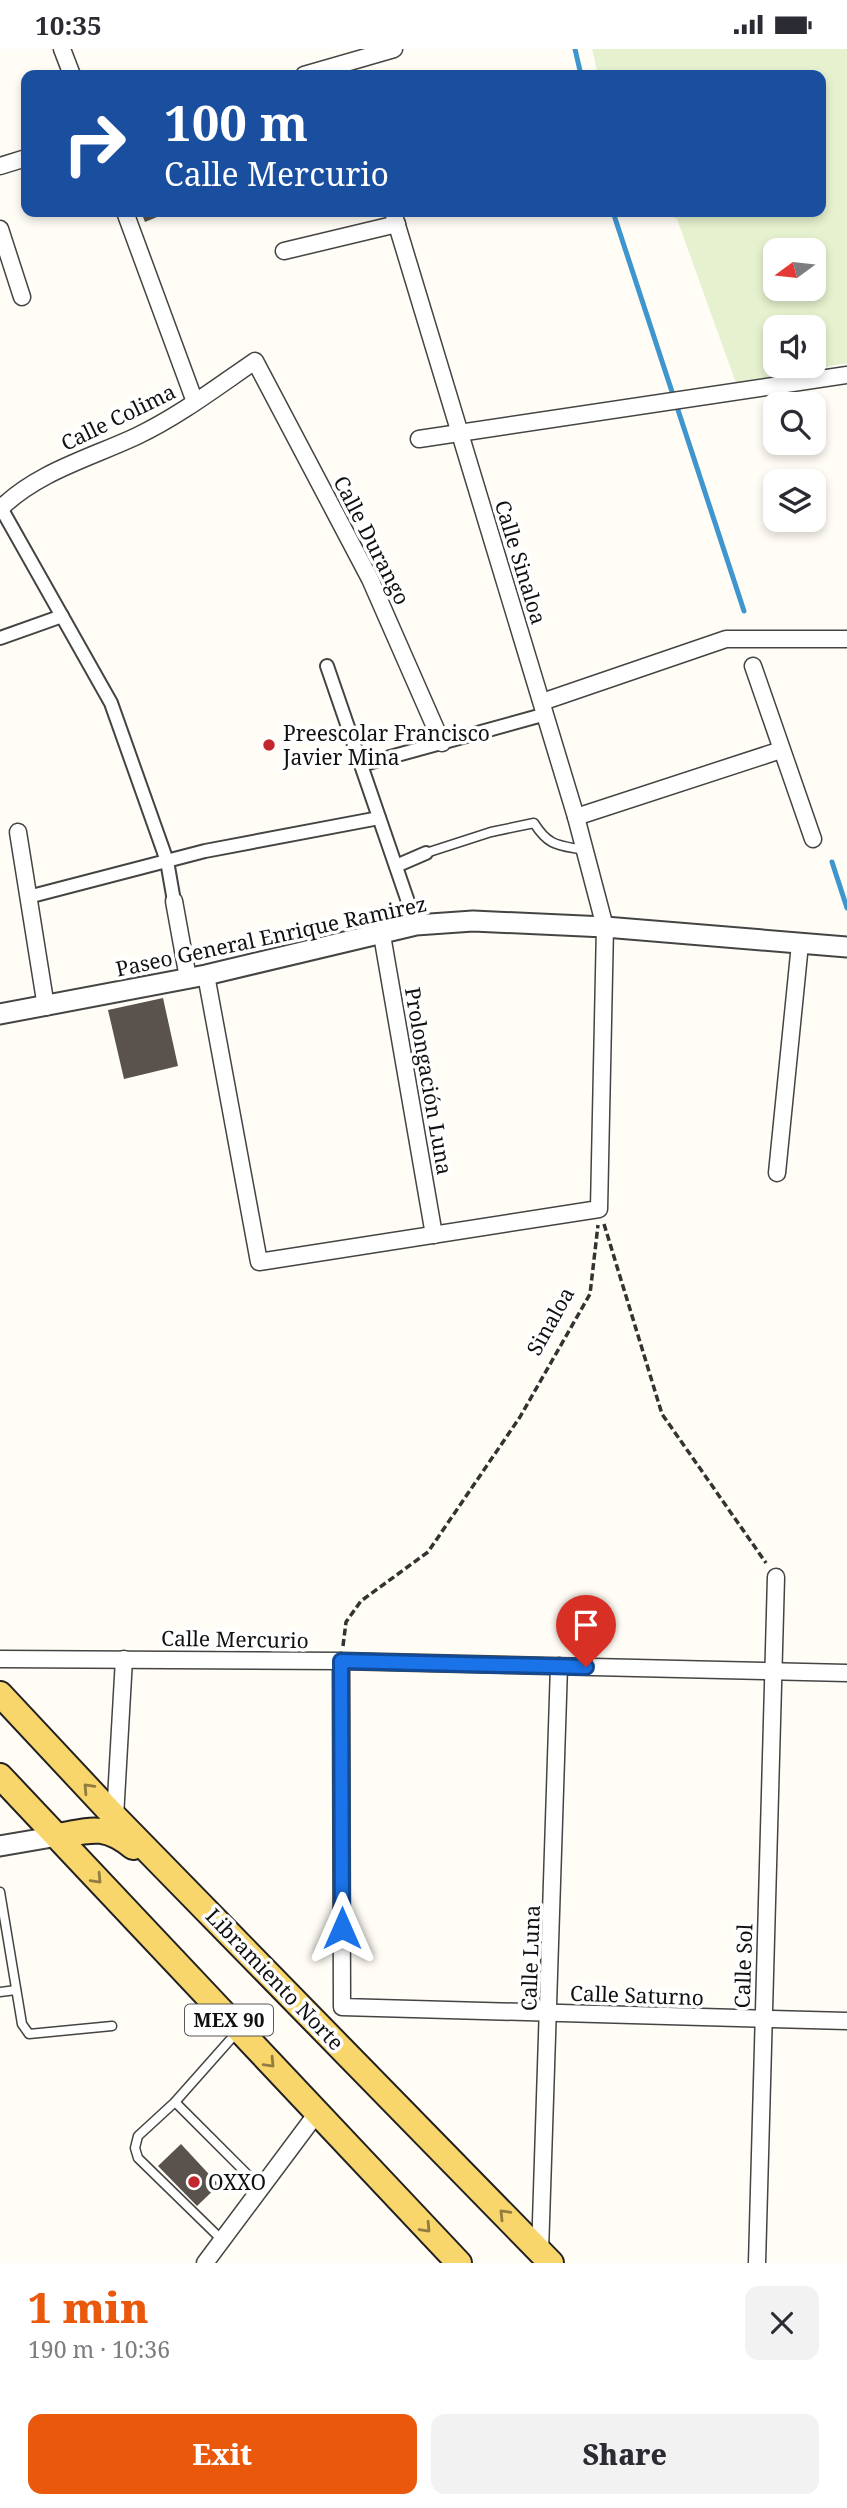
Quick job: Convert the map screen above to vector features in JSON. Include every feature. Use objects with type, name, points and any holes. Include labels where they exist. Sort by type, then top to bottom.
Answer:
[{"type":"main road","name":"Libramiento Norte","points":[[0,1694],[115,1817],[546,2257]]},
{"type":"main road","name":"MEX 90","points":[[0,1776],[458,2262]]},
{"type":"main road","points":[[58,1836],[96,1829],[116,1833],[196,1913],[211,1913]]},
{"type":"street","points":[[62,49],[70,70]]},
{"type":"street","points":[[345,69],[394,49]]},
{"type":"street","points":[[0,166],[21,160]]},
{"type":"street","points":[[127,217],[195,402]]},
{"type":"street","points":[[284,251],[395,218]]},
{"type":"street","name":"Calle Sinaloa","points":[[395,218],[544,708],[605,927]]},
{"type":"street","points":[[0,229],[22,297]]},
{"type":"street","name":"Calle Colima","points":[[1,509],[10,498],[61,468],[138,435],[195,402],[255,361]]},
{"type":"street","name":"Calle Durango","points":[[255,361],[370,579],[442,743]]},
{"type":"street","points":[[419,439],[847,375]]},
{"type":"street","points":[[1,509],[111,703],[167,861],[174,901],[197,977],[259,1262],[599,1209],[605,927]]},
{"type":"street","points":[[0,638],[62,616]]},
{"type":"street","points":[[361,765],[442,743],[544,708],[726,639],[847,639]]},
{"type":"street","points":[[327,666],[415,925]]},
{"type":"street","points":[[753,666],[813,839]]},
{"type":"street","points":[[576,817],[781,750]]},
{"type":"street","points":[[28,897],[167,861],[379,818]]},
{"type":"street","points":[[18,832],[46,1007]]},
{"type":"street","points":[[396,866],[426,853]]},
{"type":"street","name":"Paseo General Enrique Ramirez","points":[[0,1014],[197,977],[383,935],[415,925],[472,921],[605,927],[845,947]]},
{"type":"street","name":"Prolongación Luna","points":[[383,935],[434,1235]]},
{"type":"street","points":[[777,1173],[800,944]]},
{"type":"street","name":"Calle Sol","points":[[757,2263],[776,1577]]},
{"type":"street","name":"Calle Mercurio","points":[[0,1659],[341,1661],[847,1673]]},
{"type":"street","points":[[115,1817],[124,1659]]},
{"type":"street","name":"Calle Saturno","points":[[341,1661],[342,2007],[847,2021]]},
{"type":"street","name":"Calle Luna","points":[[546,2257],[549,2014],[559,1666]]},
{"type":"street","points":[[0,1846],[58,1836]]},
{"type":"street","points":[[205,2263],[317,2113]]},
{"type":"lane","points":[[426,853],[491,832],[534,823],[544,839],[584,850]]},
{"type":"lane","points":[[0,1894],[22,2024],[29,2034],[112,2026]]},
{"type":"lane","points":[[0,1992],[16,1990]]},
{"type":"lane","points":[[222,2240],[138,2158],[135,2148],[138,2136],[175,2102],[239,2029]]},
{"type":"lane","points":[[175,2102],[261,2188]]},
{"type":"path","points":[[599,1209],[662,1413],[776,1577]]},
{"type":"path","name":"Sinaloa","points":[[341,1661],[346,1622],[361,1601],[428,1552],[520,1417],[590,1294],[599,1209]]},
{"type":"green space","points":[[592,49],[847,49],[847,363],[826,367],[826,315],[763,315],[764,378],[736,383],[677,219],[672,217],[826,217],[826,70],[597,70]]},
{"type":"building","points":[[143,217],[157,217],[145,222]]},
{"type":"building","points":[[163,998],[178,1066],[124,1079],[108,1010]]},
{"type":"building","points":[[181,2144],[219,2185],[197,2206],[158,2166]]},
{"type":"waterway","points":[[575,49],[580,70]]},
{"type":"waterway","points":[[615,217],[744,611]]},
{"type":"waterway","points":[[832,862],[847,908]]},
{"type":"place","name":"Preescolar Francisco Javier Mina","points":[[269,745]]},
{"type":"place","name":"OXXO","points":[[194,2182]]},
{"type":"route","points":[[342,1928],[341,1661],[586,1667]]}]
